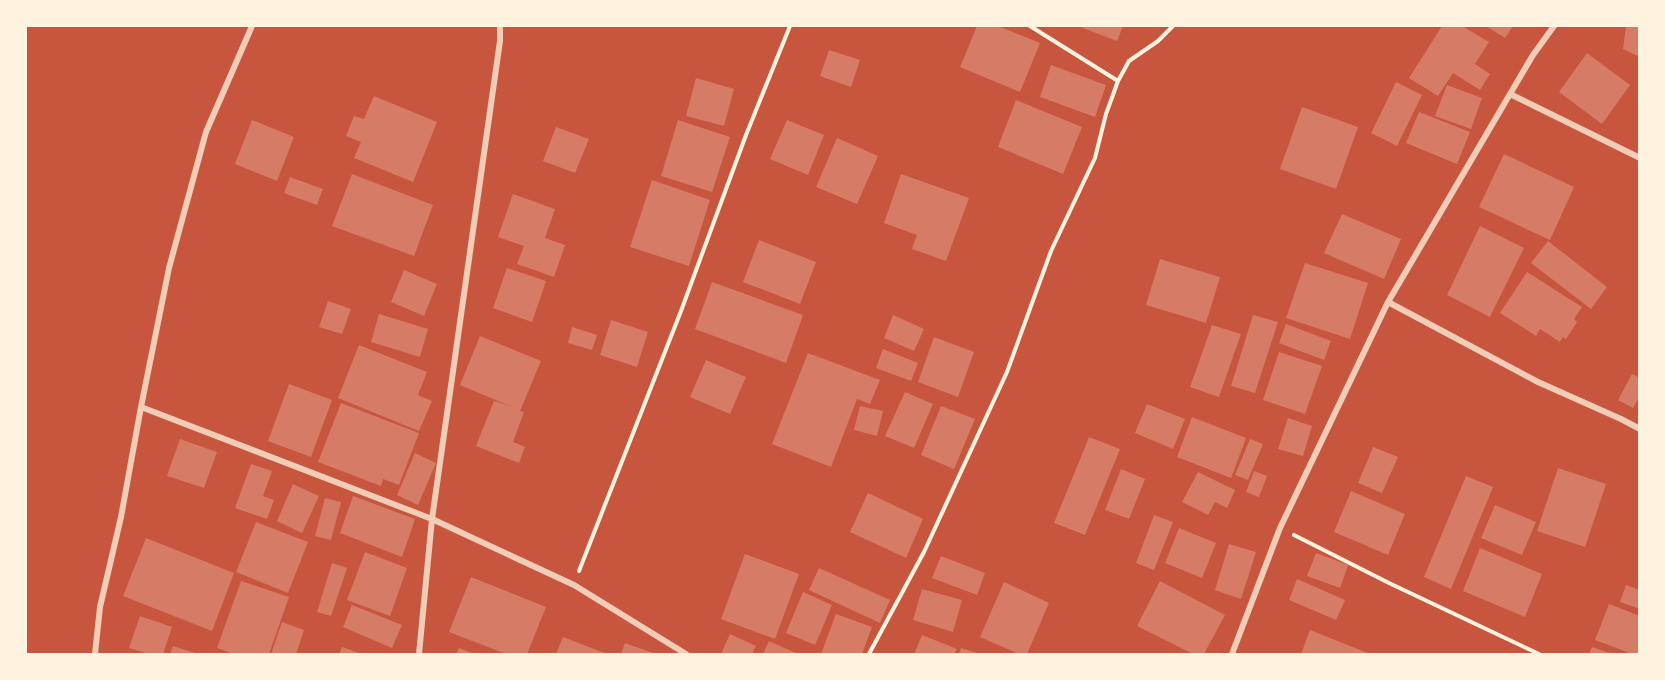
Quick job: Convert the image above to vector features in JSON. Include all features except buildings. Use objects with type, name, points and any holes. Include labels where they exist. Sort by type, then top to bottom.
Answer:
[{"type":"street","points":[[95,654],[100,607],[121,517],[169,268],[206,132],[252,26]]},
{"type":"street","points":[[419,654],[432,519],[501,26]]},
{"type":"street","points":[[1232,654],[1280,528],[1388,302],[1533,55],[1554,26]]},
{"type":"street","points":[[1510,94],[1640,158]]},
{"type":"street","points":[[1388,302],[1538,382],[1640,429]]},
{"type":"street","points":[[141,407],[432,519],[574,585],[686,654]]},
{"type":"path","points":[[574,585],[790,26]]},
{"type":"path","points":[[1030,26],[1118,81]]},
{"type":"path","points":[[869,654],[924,552],[1007,372],[1052,251],[1095,158],[1106,114],[1118,81],[1128,61],[1158,41],[1173,26]]},
{"type":"path","points":[[1280,528],[1539,654]]}]
